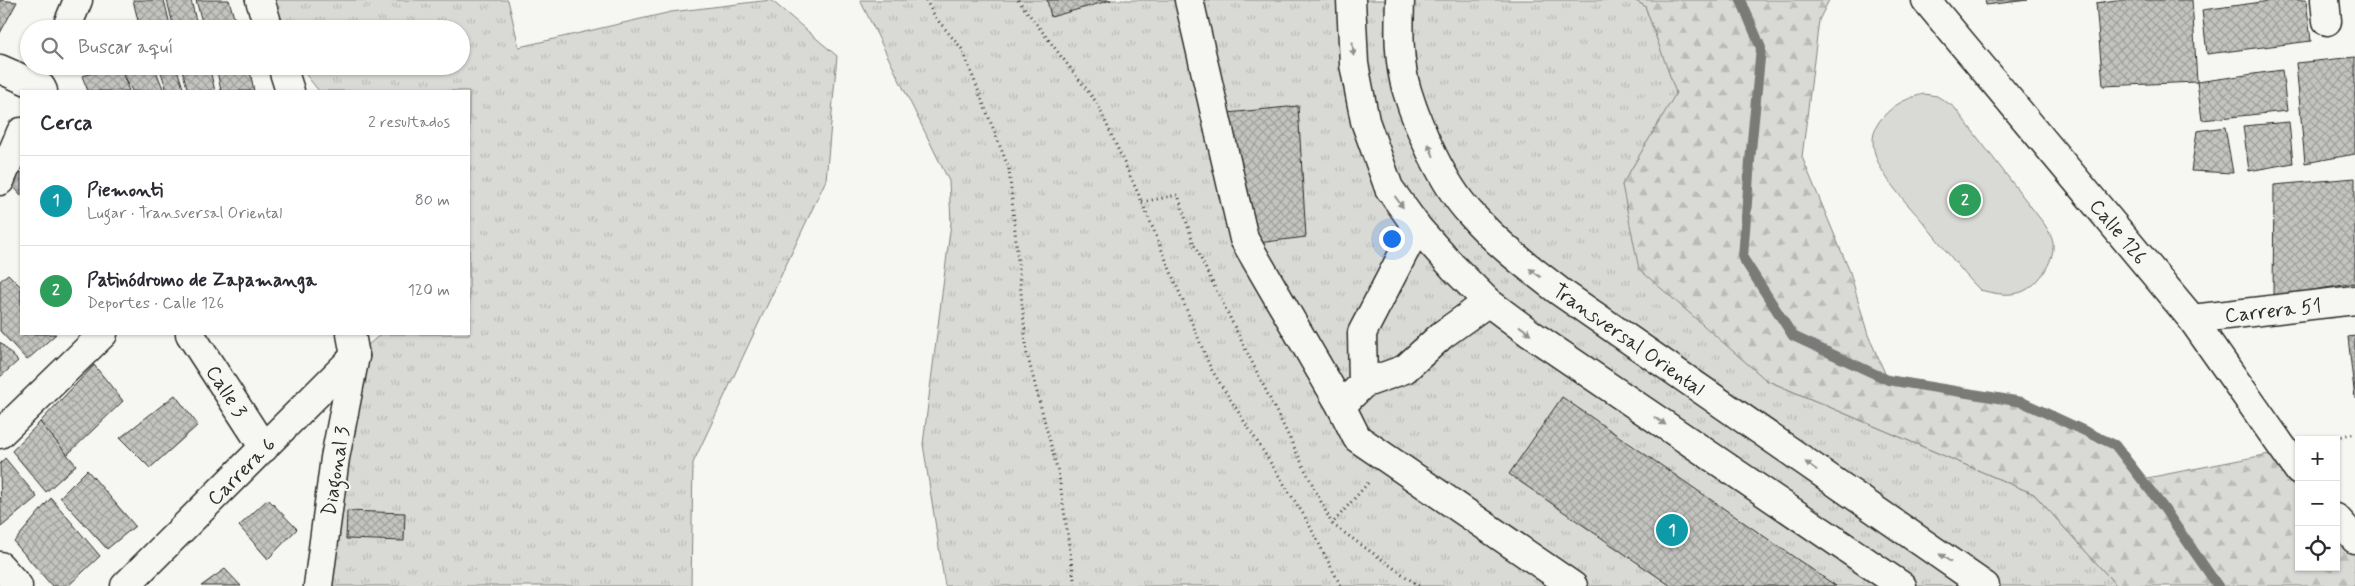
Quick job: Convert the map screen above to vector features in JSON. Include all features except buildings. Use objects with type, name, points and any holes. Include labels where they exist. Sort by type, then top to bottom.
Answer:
[{"type":"street","points":[[70,20],[78,0]]},
{"type":"street","points":[[260,0],[266,20]]},
{"type":"street","points":[[1189,0],[1244,239],[1341,406],[1357,438],[1572,586]]},
{"type":"street","points":[[1351,0],[1354,64],[1365,121],[1389,188],[1417,227],[1488,302],[1531,334],[1902,586]]},
{"type":"street","name":"Transversal Oriental","points":[[1400,0],[1399,37],[1407,90],[1436,163],[1469,212],[1511,255],[1559,291],[1985,586]]},
{"type":"street","name":"Calle 126","points":[[1926,0],[2192,319],[2295,465]]},
{"type":"street","points":[[0,69],[43,84]]},
{"type":"street","points":[[285,75],[290,90]]},
{"type":"street","points":[[0,181],[20,134]]},
{"type":"street","points":[[1363,384],[1362,334],[1417,227]]},
{"type":"street","name":"Carrera 51","points":[[2192,319],[2355,300]]},
{"type":"street","points":[[1341,406],[1363,384],[1404,369],[1442,335],[1488,302]]},
{"type":"street","points":[[0,434],[102,335]]},
{"type":"street","name":"Calle 3","points":[[191,335],[264,448]]},
{"type":"street","name":"Carrera 6","points":[[125,586],[264,448],[353,345]]},
{"type":"street","name":"Diagonal 3","points":[[318,586],[335,458],[353,345]]},
{"type":"street","points":[[2340,522],[2355,539]]},
{"type":"street","points":[[0,566],[18,586]]},
{"type":"path","points":[[926,0],[935,17],[962,49],[1009,169],[1027,354],[1058,476],[1075,586]]},
{"type":"path","points":[[1018,0],[1097,103],[1142,202],[1211,369],[1305,517],[1341,586]]},
{"type":"path","points":[[1142,202],[1178,195],[1194,245],[1332,524],[1419,586]]},
{"type":"path","points":[[2340,437],[2355,433]]},
{"type":"path","points":[[1332,524],[1389,459]]},
{"type":"green space","points":[[244,0],[508,0],[519,47],[671,12],[771,0],[837,56],[826,180],[693,463],[691,586],[318,586],[355,356],[380,335],[470,335],[470,90],[318,90],[306,75],[470,75],[470,20],[261,20]]},
{"type":"green space","points":[[860,0],[1634,0],[1645,6],[1677,93],[1622,185],[1766,380],[2034,494],[2117,586],[945,586],[923,444],[951,223],[949,181]]},
{"type":"green space","points":[[1634,0],[1829,0],[1819,20],[1802,157],[1850,272],[1868,335],[1888,380],[2022,402],[2115,445],[2142,479],[2275,453],[2295,478],[2295,571],[2340,571],[2340,529],[2355,544],[2355,586],[2117,586],[2034,494],[1766,380],[1639,269],[1622,185],[1676,93],[1645,6]]},
{"type":"green space","points":[[1924,94],[1937,96],[1954,107],[2049,231],[2053,250],[2048,266],[2038,280],[2025,290],[2018,293],[1999,294],[1980,290],[1893,187],[1884,173],[1873,145],[1875,131],[1882,118],[1896,105],[1912,97]]},
{"type":"waterway","points":[[1741,0],[1761,48],[1743,258],[1793,336],[1888,380],[2022,402],[2115,445],[2163,507],[2218,586]]},
{"type":"place","name":"Patinódromo de Zapamanga","points":[[1965,200]]},
{"type":"place","name":"Piemonti","points":[[1672,530]]}]
